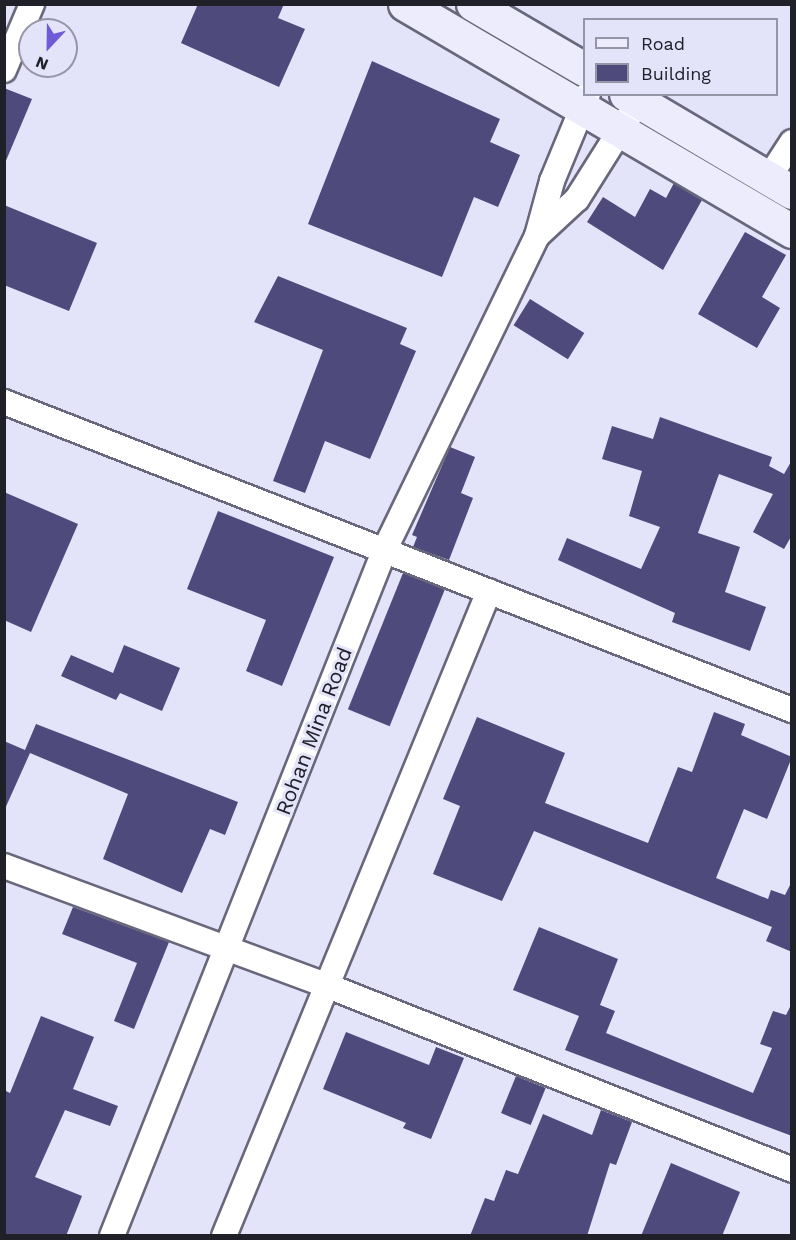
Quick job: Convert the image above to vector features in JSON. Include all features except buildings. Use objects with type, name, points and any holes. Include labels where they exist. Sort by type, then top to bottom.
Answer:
[{"type":"street","points":[[4,70],[32,4]]},
{"type":"street","points":[[405,4],[585,101],[623,131],[792,231]]},
{"type":"street","points":[[473,4],[583,68]]},
{"type":"street","points":[[632,98],[780,186],[792,142]]},
{"type":"street","name":"Rohan Mina Road","points":[[537,236],[577,199],[623,131],[632,98]]},
{"type":"street","name":"Rohan Mina Road","points":[[112,1236],[385,549],[537,236],[585,101]]},
{"type":"street","points":[[4,402],[792,710]]},
{"type":"street","points":[[224,1236],[489,591]]},
{"type":"street","points":[[4,866],[227,951],[328,986],[792,1170]]}]
